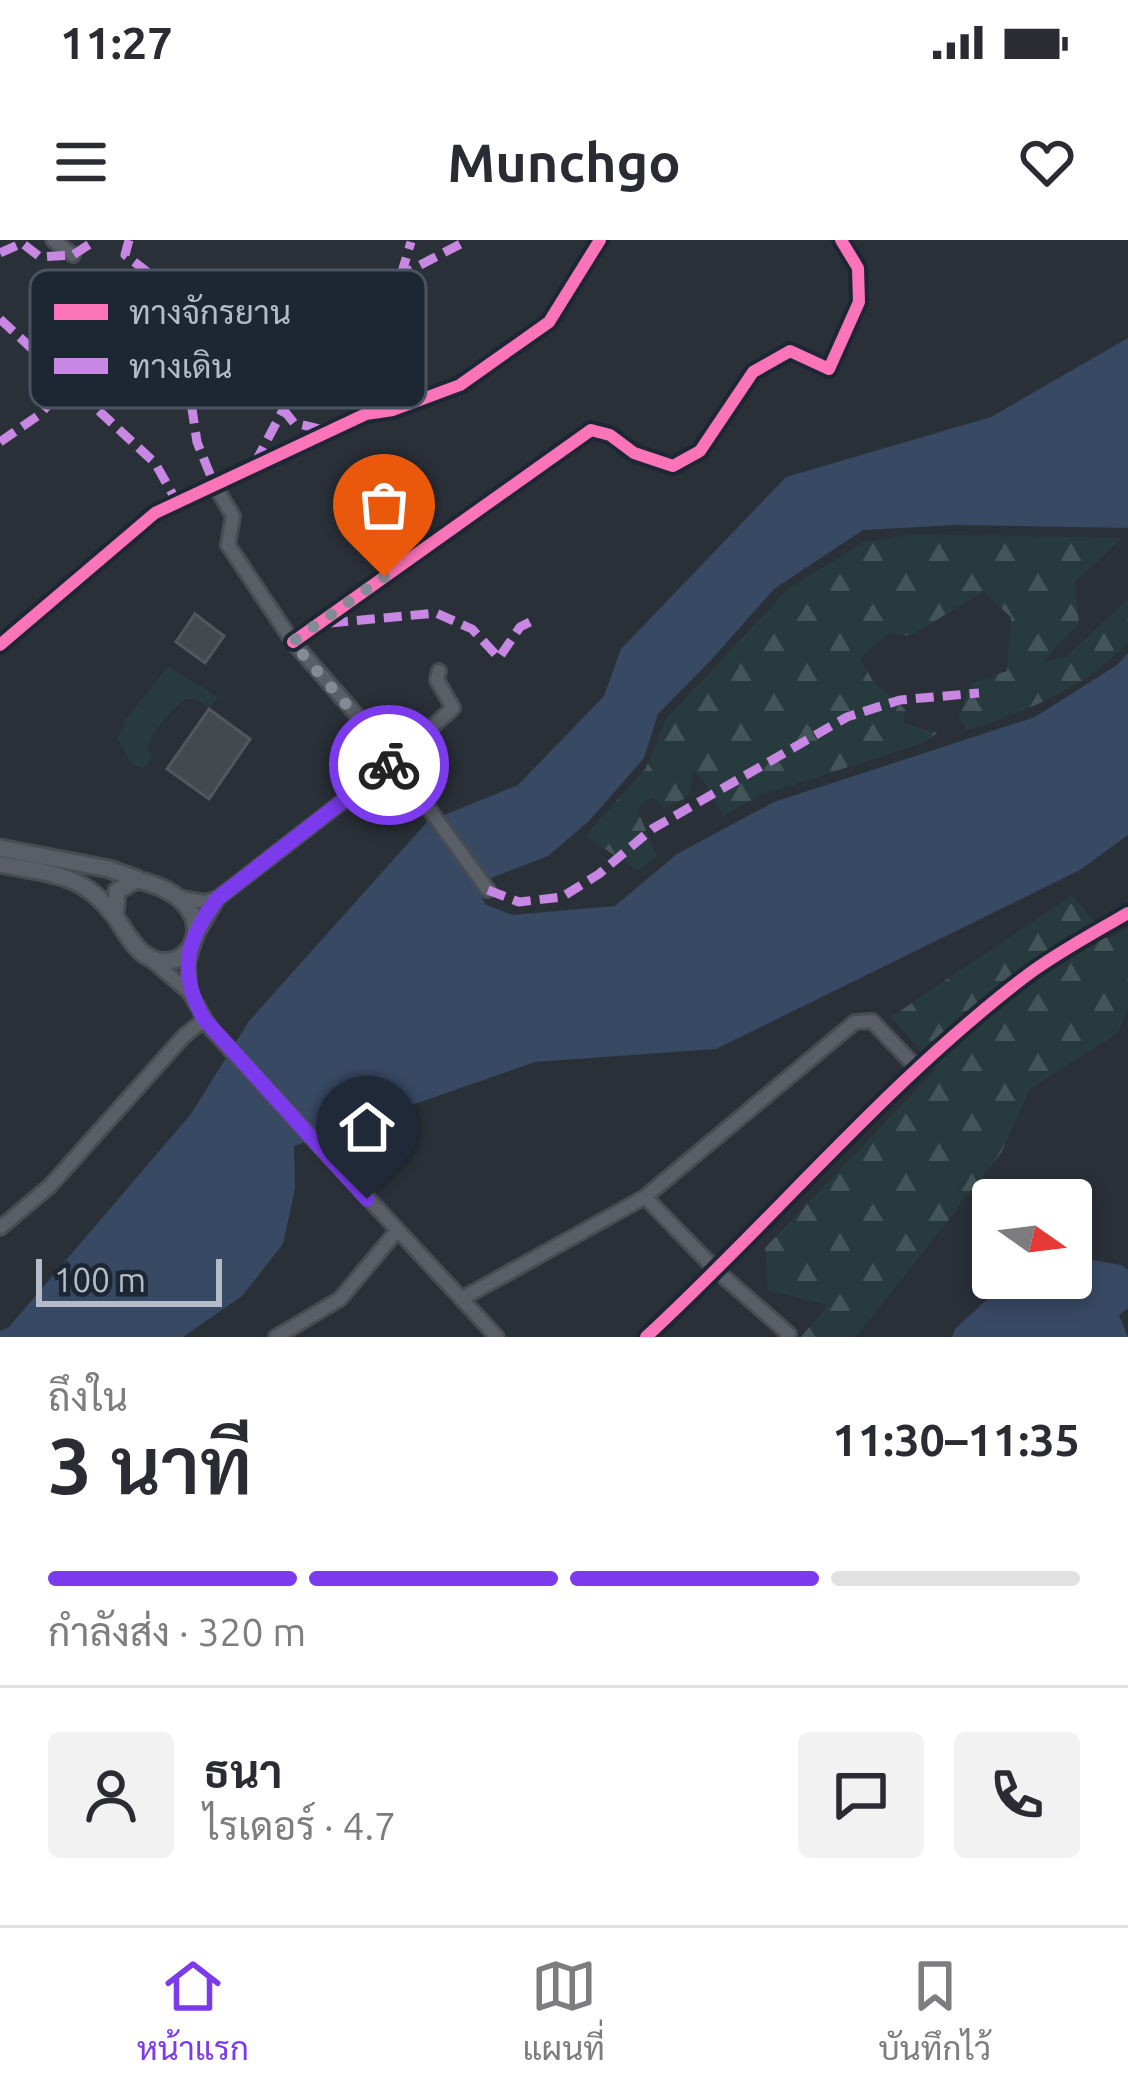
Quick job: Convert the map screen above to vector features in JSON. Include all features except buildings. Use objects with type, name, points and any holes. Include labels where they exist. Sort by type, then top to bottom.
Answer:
[{"type":"street","points":[[53,240],[73,255]]},
{"type":"street","points":[[426,398],[460,385],[549,322],[600,240]]},
{"type":"street","points":[[292,642],[591,430],[610,435],[634,453],[673,466],[700,451],[753,372],[790,352],[829,369],[859,302],[858,268],[841,240]]},
{"type":"street","points":[[0,645],[155,513],[365,414],[398,408]]},
{"type":"street","points":[[214,484],[232,516],[228,545],[292,642],[395,761],[488,890]]},
{"type":"street","points":[[0,848],[110,869],[180,898],[205,902],[218,898],[395,761],[453,708],[437,680],[439,670]]},
{"type":"street","points":[[0,865],[73,878],[96,892],[148,957],[189,992],[208,1024],[337,1168],[497,1337]]},
{"type":"street","points":[[115,916],[113,899],[122,885],[146,882]]},
{"type":"street","points":[[148,957],[158,961],[178,958],[195,939],[194,914],[180,898]]},
{"type":"street","points":[[189,992],[188,962],[195,939],[218,898]]},
{"type":"street","points":[[646,1337],[918,1069],[1028,975],[1128,913]]},
{"type":"street","points":[[461,1299],[645,1197],[856,1022],[872,1022],[918,1069]]},
{"type":"street","points":[[0,1228],[50,1186],[168,1053],[208,1024]]},
{"type":"street","points":[[645,1197],[717,1271],[789,1334],[786,1337]]},
{"type":"street","points":[[276,1337],[340,1300],[397,1232]]},
{"type":"green space","points":[[915,534],[1122,538],[1075,582],[1079,624],[1042,662],[1066,657],[1128,599],[1128,642],[1093,673],[1054,696],[967,730],[959,717],[970,684],[1007,671],[1011,617],[983,592],[910,636],[889,633],[860,658],[873,681],[905,709],[904,723],[937,733],[925,742],[759,796],[723,816],[693,770],[689,796],[665,809],[652,797],[637,809],[657,857],[637,870],[585,836],[646,768],[666,719],[788,589],[864,542]]},
{"type":"green space","points":[[168,666],[218,697],[209,709],[200,701],[185,699],[154,734],[148,748],[152,757],[144,768],[132,765],[118,739],[125,721]]},
{"type":"green space","points":[[1072,895],[1109,939],[1128,928],[1128,1007],[1118,1033],[1030,1089],[1001,1153],[981,1179],[972,1179],[972,1190],[856,1337],[801,1337],[828,1305],[768,1290],[765,1248],[936,1069],[891,1017]]},
{"type":"water","points":[[1128,338],[1128,528],[956,525],[863,530],[774,589],[658,714],[644,758],[589,821],[548,856],[491,878],[478,888],[485,904],[512,915],[615,906],[677,854],[774,802],[1035,717],[1117,665],[1128,653],[1128,835],[1080,870],[716,1049],[535,1062],[294,1146],[295,1189],[283,1244],[242,1296],[183,1337],[0,1337],[0,1331],[8,1328],[191,1114],[249,1021],[427,822],[518,785],[604,696],[621,649],[786,477],[991,417]]},
{"type":"water","points":[[1092,1260],[1128,1270],[1128,1308],[1119,1315],[1128,1337],[952,1337],[987,1299],[1092,1299]]},
{"type":"marked path","points":[[0,253],[22,243],[40,257],[73,255],[96,240]]},
{"type":"marked path","points":[[129,240],[125,255],[145,270]]},
{"type":"marked path","points":[[411,270],[468,240]]},
{"type":"marked path","points":[[403,270],[411,242]]},
{"type":"marked path","points":[[0,319],[30,347]]},
{"type":"marked path","points":[[0,442],[46,408]]},
{"type":"marked path","points":[[96,408],[155,463],[177,502]]},
{"type":"marked path","points":[[192,408],[197,442],[214,484]]},
{"type":"marked path","points":[[282,408],[294,423],[328,431]]},
{"type":"marked path","points":[[255,463],[284,408]]},
{"type":"marked path","points":[[330,623],[436,613],[472,629],[499,658],[520,627],[536,619]]},
{"type":"marked path","points":[[488,890],[519,902],[562,897],[599,874],[652,829],[847,717],[900,700],[979,693]]},
{"type":"cycle path","points":[[426,398],[460,385],[549,322],[600,240]]},
{"type":"cycle path","points":[[293,642],[591,430],[610,435],[634,453],[673,466],[700,451],[753,372],[790,351],[829,369],[859,302],[858,268],[841,240]]},
{"type":"cycle path","points":[[0,645],[155,513],[366,414],[398,408]]},
{"type":"cycle path","points":[[646,1337],[878,1106],[975,1017],[1038,967],[1128,913]]},
{"type":"way so far","points":[[384,577],[292,642],[381,743],[395,761],[389,765]]},
{"type":"route","points":[[367,1199],[204,1019],[189,992],[187,977],[197,934],[218,898],[389,765]]}]
